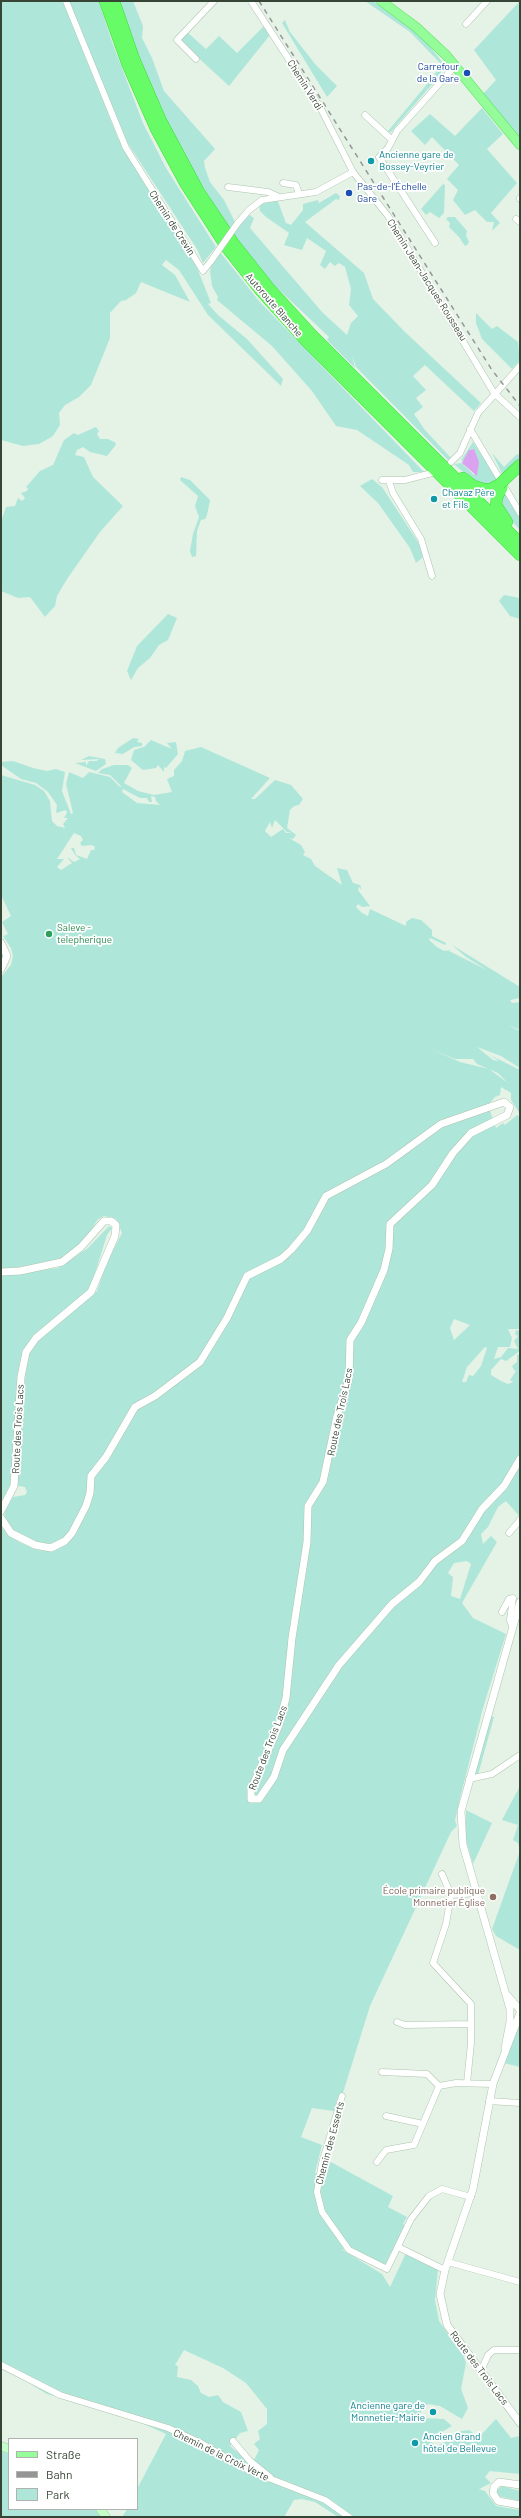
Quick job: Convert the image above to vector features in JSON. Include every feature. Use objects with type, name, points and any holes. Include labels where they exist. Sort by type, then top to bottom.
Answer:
[{"type":"highway","name":"Autoroute Blanche","points":[[105,1],[129,69],[156,129],[184,183],[227,248],[260,291],[297,332],[520,555]]},
{"type":"highway","name":"Autoroute Blanche","points":[[114,1],[134,59],[160,119],[186,169],[219,222],[246,260],[286,307],[520,543]]},
{"type":"highway","points":[[406,429],[476,488],[489,489],[503,483],[520,471]]},
{"type":"highway","points":[[520,465],[503,483],[496,497],[497,508],[520,537]]},
{"type":"main road","points":[[381,1],[420,30],[455,66],[520,145]]},
{"type":"street","name":"Chemin de Crevin","points":[[66,1],[116,127],[129,155],[203,272],[237,224],[256,204],[278,196],[319,191],[353,172]]},
{"type":"street","points":[[196,59],[176,40],[214,1]]},
{"type":"street","name":"Chemin Verdi","points":[[251,1],[321,109],[353,172]]},
{"type":"street","points":[[466,24],[487,1]]},
{"type":"street","points":[[435,243],[379,159],[391,139],[455,66]]},
{"type":"street","points":[[364,115],[391,139]]},
{"type":"street","name":"Chemin Jean-Jacques Rousseau","points":[[353,172],[388,216],[494,393],[520,417]]},
{"type":"street","points":[[283,183],[296,185],[299,194]]},
{"type":"street","points":[[228,187],[268,192],[278,196]]},
{"type":"street","points":[[451,462],[460,454],[478,413],[494,393],[520,366]]},
{"type":"street","points":[[470,429],[520,513]]},
{"type":"street","points":[[382,480],[389,481],[413,478],[432,473]]},
{"type":"street","points":[[389,481],[393,493],[419,536],[432,576]]},
{"type":"street","points":[[1,943],[7,956],[1,969]]},
{"type":"street","name":"Route des Trois Lacs","points":[[1,1518],[11,1533],[29,1543],[48,1548],[65,1542],[72,1533],[86,1506],[90,1493],[91,1476],[106,1457],[135,1407],[155,1396],[200,1362],[227,1318],[247,1276],[281,1259],[292,1250],[306,1231],[326,1196],[386,1164],[441,1124],[504,1102],[510,1106],[507,1115],[471,1133],[453,1153],[432,1186],[390,1224],[389,1249],[384,1270],[361,1323],[350,1340],[349,1379],[336,1421],[324,1482],[308,1506],[307,1542],[293,1631],[286,1698],[279,1725],[251,1790],[251,1799],[258,1798],[274,1777],[282,1750],[339,1665],[392,1604],[416,1585],[435,1561],[462,1541],[482,1509],[504,1486],[520,1459]]},
{"type":"street","name":"Route des Trois Lacs","points":[[1,1272],[20,1271],[62,1262],[81,1247],[104,1221],[111,1221],[116,1225],[115,1236],[91,1292],[36,1338],[26,1352],[21,1377],[14,1486],[1,1511]]},
{"type":"street","points":[[509,1533],[520,1520]]},
{"type":"street","points":[[502,1612],[508,1599],[513,1598],[510,1620],[512,1626]]},
{"type":"street","name":"Route des Trois Lacs","points":[[520,1602],[463,1800],[462,1839],[506,1992],[517,2011],[493,2084],[471,2197],[445,2270],[440,2294],[444,2315],[453,2333],[520,2423]]},
{"type":"street","points":[[469,1779],[492,1774],[520,1755]]},
{"type":"street","points":[[442,1874],[451,1895],[444,1932],[433,1963],[470,2001],[472,2024],[467,2083]]},
{"type":"street","points":[[451,1895],[477,1893]]},
{"type":"street","points":[[397,2022],[405,2026],[472,2024]]},
{"type":"street","points":[[382,2072],[427,2074],[439,2086]]},
{"type":"street","points":[[439,2086],[467,2083],[493,2084]]},
{"type":"street","points":[[377,2162],[386,2150],[414,2145],[439,2086]]},
{"type":"street","name":"Chemin des Esserts","points":[[342,2096],[318,2181],[318,2198],[320,2208],[346,2247],[387,2269],[411,2219],[424,2201],[437,2191],[449,2191],[471,2197]]},
{"type":"street","points":[[489,2101],[520,2103]]},
{"type":"street","points":[[386,2116],[423,2124]]},
{"type":"street","points":[[398,2246],[445,2270]]},
{"type":"street","points":[[448,2262],[520,2282]]},
{"type":"street","points":[[481,2370],[488,2355],[494,2350],[520,2350]]},
{"type":"street","name":"Chemin de la Croix Verte","points":[[1,2365],[55,2393],[168,2428],[201,2443],[248,2470],[275,2482],[325,2500],[349,2517]]},
{"type":"street","points":[[233,2441],[249,2460],[275,2482]]},
{"type":"street","points":[[520,2485],[499,2482],[494,2487],[492,2493],[498,2501],[520,2505]]},
{"type":"green space","points":[[1,1],[63,1],[118,138],[196,265],[211,303],[208,304],[218,315],[247,339],[283,379],[281,386],[208,315],[179,270],[166,260],[162,265],[175,275],[190,302],[141,282],[136,293],[126,300],[121,301],[110,313],[110,338],[91,385],[79,397],[65,405],[59,413],[60,425],[53,436],[39,444],[23,446],[1,440]]},
{"type":"green space","points":[[69,1],[99,1],[112,42],[143,123],[166,168],[216,247],[203,263],[197,249],[125,139]]},
{"type":"green space","points":[[119,1],[133,1],[143,26],[142,38],[152,58],[164,91],[215,149],[204,161],[205,168],[210,182],[224,200],[235,222],[230,230],[186,160],[166,120],[140,59]]},
{"type":"green space","points":[[365,1],[373,1],[396,16],[424,39],[444,64],[440,75],[390,133],[388,131],[433,77],[441,64],[410,32]]},
{"type":"green space","points":[[520,1],[520,138],[483,94],[496,80],[474,50]]},
{"type":"green space","points":[[285,20],[290,32],[315,64],[337,86],[327,97],[282,23]]},
{"type":"green space","points":[[264,26],[270,35],[229,86],[179,40],[187,32],[206,49],[219,36],[237,53]]},
{"type":"green space","points":[[482,108],[503,134],[487,149],[517,183],[491,213],[500,223],[492,231],[494,222],[487,222],[475,210],[465,215],[453,200],[458,190],[447,179],[459,165],[432,137],[425,145],[411,131],[430,114],[455,136]]},
{"type":"green space","points":[[443,184],[445,185],[444,213],[439,218],[430,212],[426,215],[421,209]]},
{"type":"green space","points":[[336,193],[340,196],[339,200],[336,199],[305,222],[364,273],[373,299],[405,332],[481,403],[474,411],[425,365],[413,376],[426,390],[416,398],[423,407],[414,414],[425,430],[451,458],[448,460],[356,367],[352,356],[355,368],[327,340],[329,337],[274,285],[233,234],[248,214],[254,218],[250,228],[322,312],[347,335],[351,323],[358,316],[349,305],[351,289],[345,267],[339,263],[335,266],[330,262],[325,269],[320,265],[326,251],[307,238],[302,250],[284,245],[289,233],[266,217],[260,211],[259,205],[277,199],[286,223],[291,225],[303,210],[303,204],[318,200],[319,203]]},
{"type":"green space","points":[[448,217],[455,217],[467,231],[466,235],[469,242],[467,245],[465,246],[459,237],[449,227],[450,223],[446,219]]},
{"type":"green space","points":[[220,252],[259,301],[424,472],[413,472],[409,465],[357,430],[336,426],[312,391],[272,346],[217,300],[218,297],[212,286],[210,271],[212,263]]},
{"type":"green space","points":[[476,313],[492,329],[497,326],[518,342],[520,360],[512,369],[482,339],[476,323]]},
{"type":"green space","points":[[96,427],[99,431],[97,434],[100,439],[108,439],[116,443],[115,446],[107,456],[90,452],[83,447],[77,450],[75,455],[84,457],[93,477],[123,506],[100,532],[67,579],[57,596],[55,606],[45,617],[30,597],[18,598],[1,591],[1,522],[6,507],[15,506],[18,498],[22,501],[25,498],[21,493],[27,491],[28,488],[26,487],[40,471],[53,465],[64,440],[74,433],[78,435]]},
{"type":"green space","points":[[473,442],[498,481],[489,485],[473,481],[454,464],[462,463],[474,475],[474,449],[471,449],[463,462],[461,460]]},
{"type":"green space","points":[[492,453],[504,467],[516,455],[520,454],[520,460],[503,476]]},
{"type":"green space","points":[[181,477],[190,480],[210,500],[207,515],[205,519],[201,520],[197,531],[196,556],[192,557],[190,551],[193,534],[199,517],[195,506],[198,496],[180,480]]},
{"type":"green space","points":[[372,479],[382,487],[418,542],[423,557],[416,563],[410,548],[378,503],[360,486]]},
{"type":"green space","points":[[504,491],[520,519],[520,530],[504,513],[500,502]]},
{"type":"green space","points":[[504,595],[520,598],[520,619],[510,616],[499,601]]},
{"type":"green space","points":[[168,614],[177,618],[168,640],[159,645],[150,658],[138,668],[131,680],[127,671],[137,646]]},
{"type":"green space","points":[[133,738],[139,739],[137,742],[142,743],[142,746],[134,747],[123,754],[115,753],[118,748]]},
{"type":"green space","points":[[151,740],[172,749],[167,743],[176,742],[178,754],[166,768],[164,767],[164,772],[158,765],[156,768],[143,770],[131,760],[134,750],[144,747]]},
{"type":"green space","points":[[201,747],[270,778],[251,799],[255,799],[275,780],[291,785],[303,799],[299,805],[294,806],[290,810],[287,828],[296,835],[293,839],[289,838],[301,845],[305,852],[303,855],[311,859],[315,866],[342,885],[337,868],[347,870],[353,883],[360,885],[362,890],[359,887],[358,890],[370,906],[362,907],[358,904],[356,907],[362,913],[368,916],[370,909],[406,926],[406,922],[412,918],[421,920],[432,930],[432,936],[446,943],[445,945],[430,938],[429,940],[437,947],[444,951],[451,950],[449,951],[487,970],[466,957],[452,945],[520,987],[520,998],[510,1000],[512,1003],[520,1002],[520,1030],[508,1025],[520,1031],[520,1068],[501,1056],[477,1047],[493,1060],[499,1061],[490,1055],[520,1070],[520,1114],[511,1100],[511,1093],[501,1087],[500,1095],[495,1097],[488,1105],[496,1128],[503,1123],[505,1125],[517,1115],[520,1117],[520,1329],[508,1329],[512,1338],[510,1347],[498,1347],[494,1359],[501,1357],[508,1348],[518,1349],[514,1341],[518,1336],[515,1334],[516,1330],[520,1331],[520,1351],[506,1361],[501,1359],[491,1370],[491,1375],[508,1384],[513,1382],[510,1380],[516,1371],[512,1366],[517,1362],[517,1355],[520,1354],[520,1517],[506,1501],[498,1507],[488,1527],[481,1534],[483,1544],[491,1536],[497,1542],[462,1603],[473,1618],[506,1634],[483,1708],[460,1798],[455,1821],[457,1826],[451,1832],[370,2006],[342,2096],[337,2099],[334,2111],[312,2108],[301,2137],[322,2145],[315,2173],[322,2174],[326,2163],[329,2161],[393,2196],[388,2207],[407,2217],[403,2224],[405,2226],[385,2265],[346,2245],[343,2250],[382,2274],[390,2287],[406,2253],[438,2269],[435,2300],[439,2321],[464,2357],[466,2363],[461,2389],[468,2408],[462,2419],[440,2406],[428,2404],[419,2414],[420,2418],[444,2419],[452,2426],[428,2440],[437,2446],[459,2435],[461,2431],[469,2430],[479,2437],[496,2419],[511,2438],[520,2436],[520,2474],[490,2471],[485,2477],[491,2483],[479,2489],[485,2491],[496,2506],[520,2510],[520,2517],[338,2517],[315,2502],[302,2499],[294,2500],[284,2517],[122,2517],[126,2510],[138,2510],[138,2487],[166,2434],[144,2424],[47,2394],[30,2384],[56,2396],[54,2390],[1,2363],[1,1527],[19,1542],[38,1550],[48,1551],[59,1548],[59,1543],[41,1544],[14,1531],[4,1518],[5,1511],[13,1497],[25,1495],[27,1492],[25,1487],[18,1486],[17,1482],[26,1366],[29,1354],[37,1340],[97,1291],[106,1264],[122,1233],[116,1219],[104,1216],[98,1219],[84,1242],[72,1253],[58,1260],[37,1265],[1,1269],[1,977],[11,965],[13,956],[11,948],[3,936],[8,934],[2,922],[11,916],[1,895],[1,775],[35,785],[44,791],[50,801],[52,821],[57,826],[65,828],[63,824],[68,818],[64,818],[67,813],[66,810],[56,813],[57,805],[48,792],[36,783],[21,779],[1,765],[1,762],[13,761],[47,771],[56,769],[65,772],[62,791],[71,814],[73,813],[66,784],[69,772],[83,778],[89,772],[110,777],[122,787],[110,775],[98,773],[102,769],[114,765],[128,765],[132,768],[124,783],[138,791],[154,795],[172,792],[167,779],[174,776],[174,770],[182,761],[185,751]],"holes":[[[123,789],[140,798],[147,798],[149,802],[152,802],[151,796],[155,797],[156,801],[160,805],[137,803],[122,792]],[[275,820],[287,832],[292,833],[286,833],[283,829],[271,837],[265,831],[270,822],[272,828]],[[74,833],[81,836],[83,840],[80,843],[82,846],[92,845],[95,847],[94,850],[91,850],[87,859],[76,855],[74,848],[71,848],[75,855],[80,859],[74,862],[67,857],[72,863],[61,870],[57,867],[64,859],[57,859]],[[431,1049],[455,1059],[473,1059],[477,1064],[488,1069],[460,1062]],[[489,1069],[498,1073],[508,1083]],[[454,1319],[470,1325],[454,1340],[450,1328]],[[485,1347],[487,1348],[481,1366],[473,1376],[469,1375],[466,1382],[462,1382],[467,1367]],[[467,1561],[471,1564],[460,1599],[451,1596],[453,1577],[448,1573],[454,1563]],[[184,2350],[223,2368],[246,2383],[267,2409],[267,2424],[258,2431],[260,2439],[254,2444],[259,2450],[252,2464],[230,2446],[240,2433],[248,2431],[241,2412],[223,2402],[218,2395],[209,2397],[201,2393],[198,2386],[191,2380],[177,2377],[178,2366],[175,2365]]]},
{"type":"green space","points":[[89,756],[105,759],[106,764],[96,771],[75,763],[86,762],[86,766],[89,761],[97,761],[99,759],[81,760]]},
{"type":"green space","points":[[109,1226],[112,1228],[107,1235],[91,1286],[86,1293],[33,1336],[24,1351],[10,1485],[1,1503],[1,1275],[58,1268],[88,1248]]},
{"type":"green space","points":[[491,1716],[494,1717],[478,1775],[475,1775]]},
{"type":"green space","points":[[520,1786],[520,1851],[518,1843],[513,1840],[518,1825],[502,1820]]},
{"type":"green space","points":[[466,1810],[492,1823],[473,1864],[466,1840]]},
{"type":"green space","points":[[520,1851],[520,1950],[496,1936],[492,1929]]},
{"type":"green space","points":[[520,2023],[520,2067],[504,2063]]},
{"type":"green space","points":[[1,2451],[8,2454],[8,2510],[96,2510],[101,2517],[1,2517]]},
{"type":"green space","points":[[502,2486],[520,2491],[520,2501],[498,2496],[496,2491]]},
{"type":"shaded area","points":[[474,449],[479,462],[477,476],[462,463],[469,450]]},
{"type":"railway","points":[[259,1],[492,370],[520,406]]},
{"type":"place","name":"Carrefour de la Gare","points":[[467,73]]},
{"type":"place","name":"Ancienne gare de Bossey-Veyrier","points":[[371,161]]},
{"type":"place","name":"Pas-de-l'Échelle Gare","points":[[349,193]]},
{"type":"place","name":"Chavaz Père et Fils","points":[[434,499]]},
{"type":"place","name":"Saleve - telepherique","points":[[49,934]]},
{"type":"place","name":"École primaire publique Monnetier Église","points":[[493,1897]]},
{"type":"place","name":"Ancienne gare de Monnetier-Mairie","points":[[433,2412]]},
{"type":"place","name":"Ancien Grand hôtel de Bellevue","points":[[415,2443]]}]
